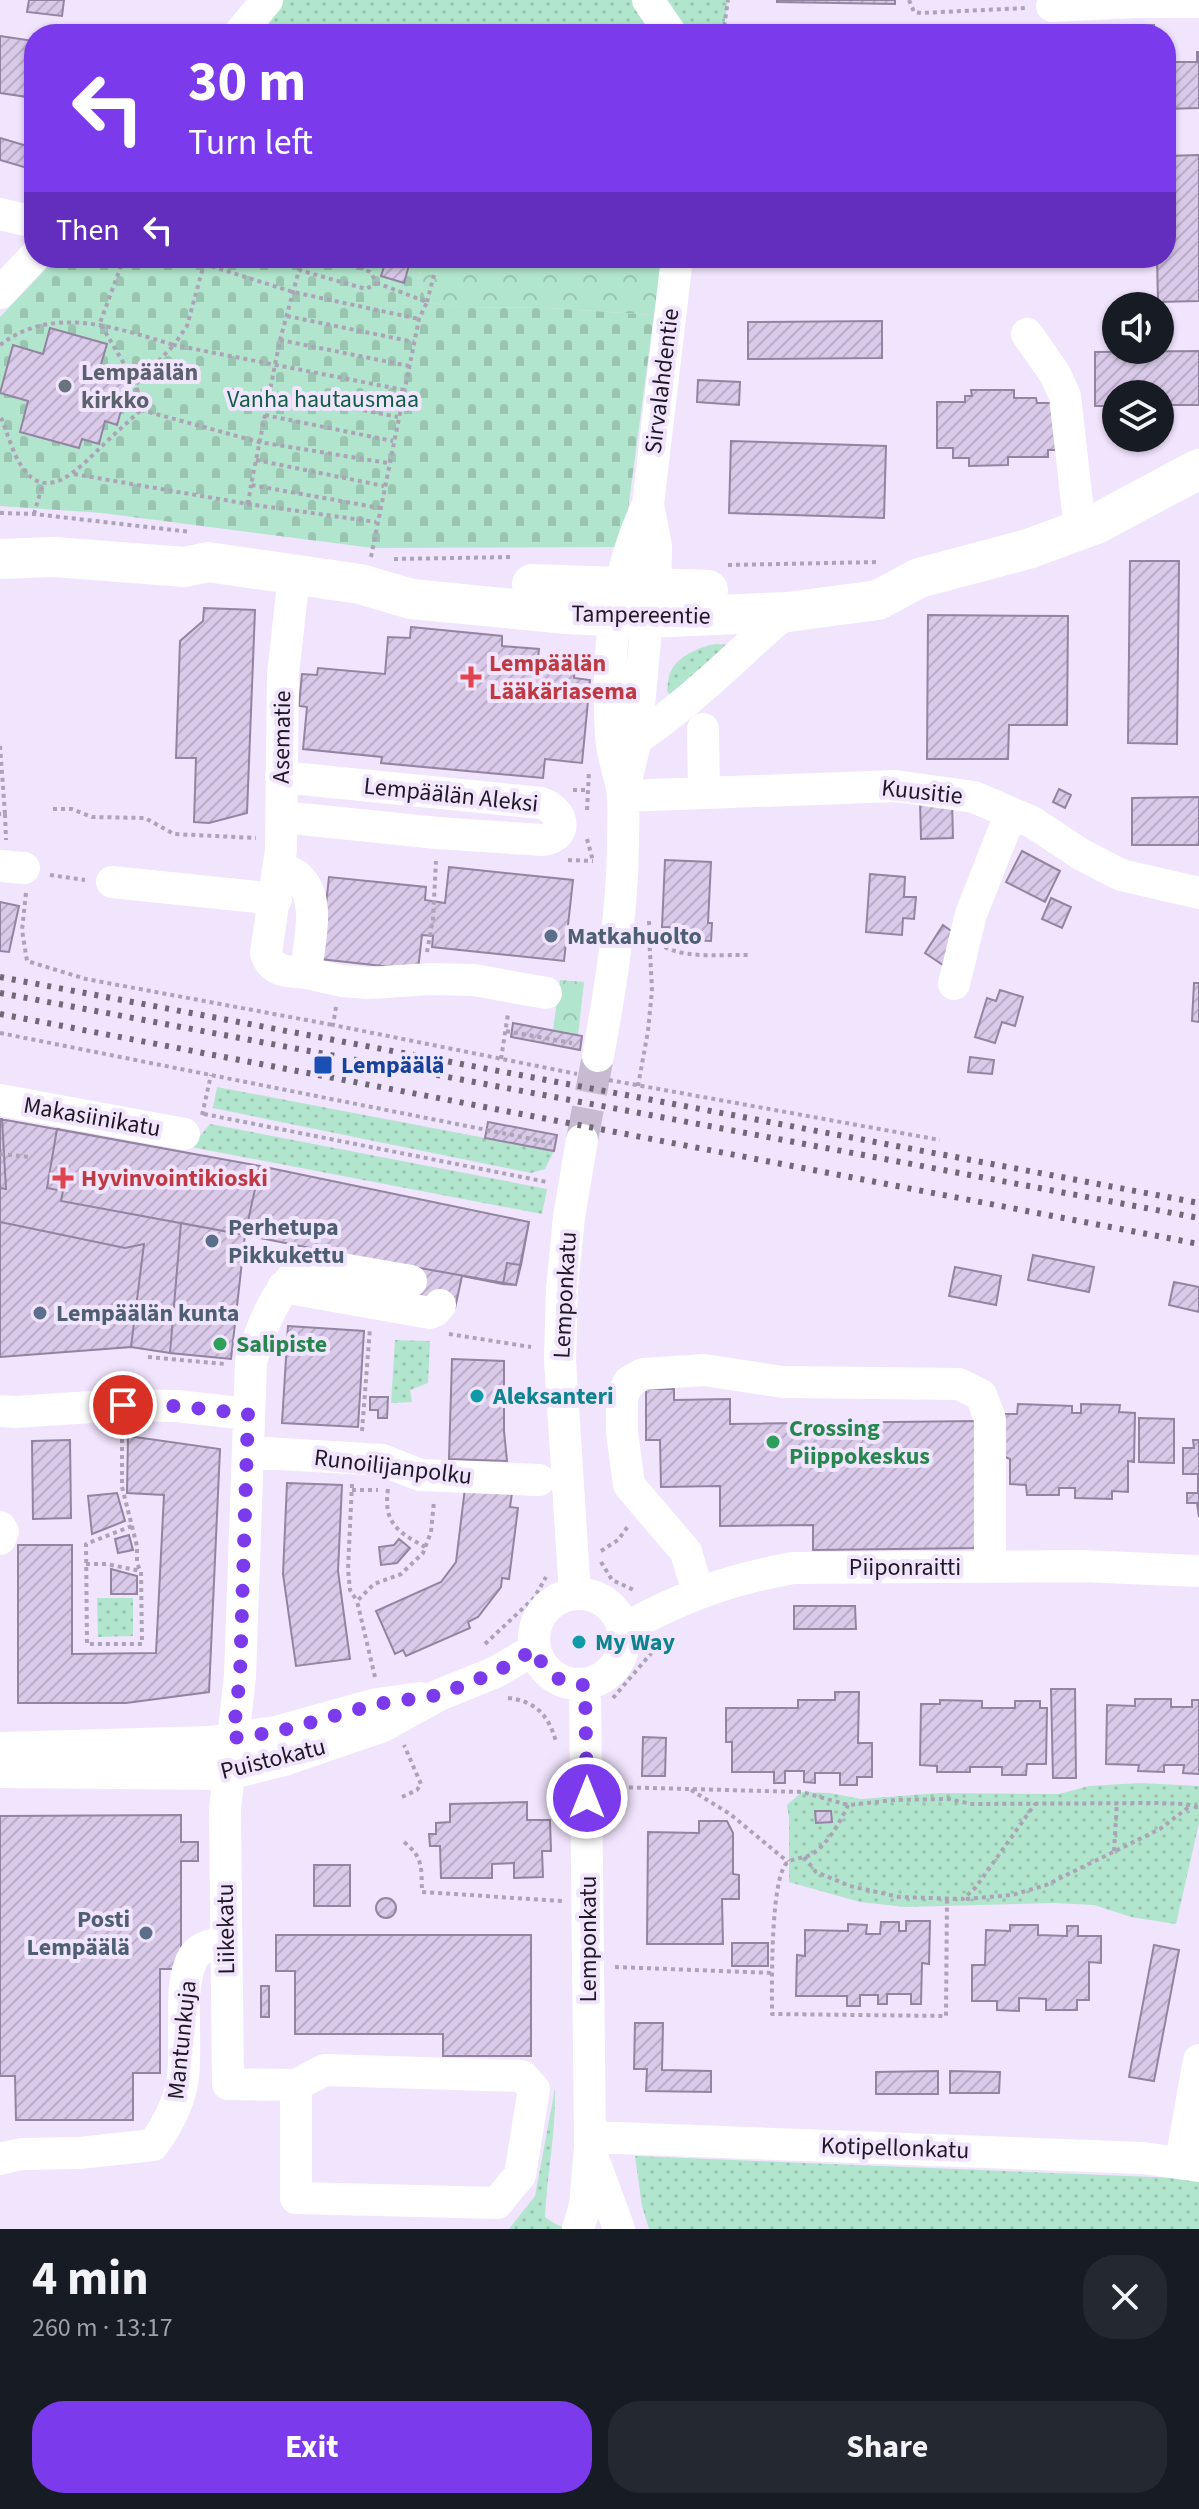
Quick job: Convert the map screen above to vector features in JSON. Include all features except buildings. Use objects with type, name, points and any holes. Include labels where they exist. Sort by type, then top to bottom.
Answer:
[{"type":"main road","name":"Tampereentie","points":[[0,559],[54,557],[185,567],[208,562],[294,575],[366,571],[411,599],[634,604],[788,612],[878,600],[919,578],[1028,549],[1080,530],[1199,469]]},
{"type":"main road","name":"Tampereentie","points":[[0,535],[54,534],[186,549],[208,562]]},
{"type":"main road","name":"Tampereentie","points":[[634,604],[694,591],[874,575],[919,578]]},
{"type":"street","points":[[247,24],[267,0]]},
{"type":"street","points":[[648,0],[664,24]]},
{"type":"street","points":[[1052,6],[1199,2]]},
{"type":"street","points":[[0,214],[24,220]]},
{"type":"street","points":[[0,293],[24,268]]},
{"type":"street","name":"Sirvalahdentie","points":[[634,604],[631,543],[648,504],[676,268]]},
{"type":"street","points":[[1027,334],[1055,374],[1065,396],[1080,530]]},
{"type":"street","name":"Asematie","points":[[294,575],[283,674],[280,856],[266,953],[269,963],[276,969],[342,981]]},
{"type":"street","points":[[623,796],[636,739],[634,604]]},
{"type":"street","points":[[594,1070],[609,994],[623,876],[623,796],[611,738],[634,604]]},
{"type":"street","points":[[636,739],[652,729],[788,612]]},
{"type":"street","points":[[703,729],[704,793]]},
{"type":"street","name":"Lempäälän Aleksi","points":[[280,856],[437,833],[543,840],[557,834],[561,822],[552,807],[541,803],[281,777]]},
{"type":"street","name":"Kuusitie","points":[[623,796],[895,786],[974,797],[1032,822],[1082,855],[1121,875],[1199,893]]},
{"type":"street","points":[[954,984],[971,914],[1011,813]]},
{"type":"street","points":[[112,882],[280,856]]},
{"type":"street","points":[[342,981],[474,980],[546,993]]},
{"type":"street","name":"Makasiinikatu","points":[[0,1100],[194,1124]]},
{"type":"street","name":"Lemponkatu","points":[[575,1594],[584,1555],[560,1360],[562,1288],[569,1217],[582,1140]]},
{"type":"street","points":[[283,1287],[306,1265],[411,1281]]},
{"type":"street","points":[[283,1287],[430,1313],[440,1305]]},
{"type":"street","name":"Liikekatu","points":[[283,1287],[259,1337],[251,1362],[240,1676],[225,1809],[228,2084],[296,2085]]},
{"type":"street","points":[[698,1592],[686,1552],[629,1485],[622,1396],[629,1382],[643,1374],[704,1370],[783,1382],[959,1384],[981,1395],[990,1419],[990,1566]]},
{"type":"street","points":[[0,1411],[123,1405],[177,1406],[248,1414]]},
{"type":"street","name":"Runoilijanpolku","points":[[248,1452],[382,1460],[392,1477],[413,1474],[539,1480]]},
{"type":"street","points":[[0,1527],[3,1532],[0,1539]]},
{"type":"street","name":"Piiponraitti","points":[[623,1629],[698,1592],[746,1577],[793,1568],[1081,1566],[1199,1571]]},
{"type":"street","points":[[575,1594],[600,1599],[619,1617],[623,1629],[625,1644],[612,1671],[585,1685],[558,1680],[539,1661],[535,1649],[534,1634],[539,1619],[560,1598],[575,1594]]},
{"type":"street","name":"Puistokatu","points":[[0,1772],[228,1774],[284,1760],[383,1726],[439,1695],[496,1672],[535,1649]]},
{"type":"street","name":"Lemponkatu","points":[[578,2229],[585,2206],[590,2141],[585,1685]]},
{"type":"street","name":"Puistokatu","points":[[0,1748],[209,1742],[276,1732],[377,1704],[439,1695]]},
{"type":"street","name":"Mantunkuja","points":[[0,2159],[37,2153],[80,2153],[153,2145],[176,2106],[182,2082],[186,1977],[195,1954],[213,1943],[226,1944]]},
{"type":"street","points":[[1190,2164],[1199,2060]]},
{"type":"street","points":[[325,2070],[522,2076],[534,2089],[520,2175],[497,2203],[296,2198],[296,2085],[325,2070]]},
{"type":"street","name":"Lemponkatu","points":[[590,2141],[597,2174],[619,2229]]},
{"type":"street","name":"Kotipellonkatu","points":[[590,2141],[1035,2153],[1190,2164]]},
{"type":"path","points":[[724,24],[728,0]]},
{"type":"path","points":[[909,0],[914,12],[921,13],[1052,6]]},
{"type":"path","points":[[100,323],[120,268]]},
{"type":"path","points":[[136,384],[174,345],[187,326],[203,268]]},
{"type":"path","points":[[220,268],[293,292],[419,319]]},
{"type":"path","points":[[361,268],[370,272],[377,283],[427,302]]},
{"type":"path","points":[[248,504],[274,366],[299,270],[366,289],[377,283]]},
{"type":"path","points":[[366,571],[419,319],[435,271]]},
{"type":"path","points":[[287,316],[414,342]]},
{"type":"path","points":[[0,345],[12,335],[41,324],[58,321],[100,323],[174,345],[404,390]]},
{"type":"path","points":[[100,323],[136,384],[141,410]]},
{"type":"path","points":[[280,340],[409,366]]},
{"type":"path","points":[[269,392],[398,417]]},
{"type":"path","points":[[141,410],[259,442],[389,463]]},
{"type":"path","points":[[0,415],[22,467],[43,483],[59,481],[74,474],[141,410]]},
{"type":"path","points":[[265,415],[393,441]]},
{"type":"path","points":[[256,460],[384,486]]},
{"type":"path","points":[[74,474],[377,523]]},
{"type":"path","points":[[34,514],[43,483]]},
{"type":"path","points":[[251,485],[380,508]]},
{"type":"path","points":[[0,746],[5,814],[0,814]]},
{"type":"path","points":[[53,809],[72,809],[92,817],[145,818],[174,834],[280,856]]},
{"type":"path","points":[[424,979],[433,919],[436,855]]},
{"type":"path","points":[[12,867],[53,876],[112,882]]},
{"type":"path","points":[[12,867],[26,898],[22,930],[27,961],[86,979],[501,1059],[594,1070],[638,1086],[940,1140]]},
{"type":"path","points":[[638,1086],[652,990],[649,917]]},
{"type":"path","points":[[649,931],[660,946],[675,953],[749,955]]},
{"type":"path","points":[[333,1025],[342,981]]},
{"type":"path","points":[[501,1059],[511,987]]},
{"type":"path","points":[[506,1031],[568,1042]]},
{"type":"path","points":[[0,1033],[543,1141]]},
{"type":"path","points":[[211,1075],[194,1124],[555,1183]]},
{"type":"path","points":[[0,1154],[30,1157]]},
{"type":"path","points":[[370,1322],[352,1490],[348,1569],[350,1590],[357,1601],[378,1687]]},
{"type":"path","points":[[148,1357],[230,1365]]},
{"type":"path","points":[[123,1405],[122,1487],[132,1526],[137,1546],[137,1564],[141,1571],[142,1644],[87,1644],[86,1544],[132,1526]]},
{"type":"path","points":[[357,1601],[374,1584],[401,1574],[423,1553],[431,1532],[434,1476]]},
{"type":"path","points":[[352,1490],[392,1477],[388,1515],[393,1525],[408,1538],[425,1547]]},
{"type":"path","points":[[475,1649],[486,1644],[534,1598],[546,1578],[546,1556],[584,1555],[618,1540],[642,1501]]},
{"type":"path","points":[[584,1555],[612,1580],[630,1589],[652,1593],[668,1632],[614,1696],[610,1708]]},
{"type":"path","points":[[86,1564],[106,1564],[141,1571]]},
{"type":"path","points":[[402,1797],[417,1790],[421,1784],[404,1745]]},
{"type":"path","points":[[606,1787],[802,1792],[848,1805],[948,1799],[972,1804],[1094,1805],[1117,1802],[1191,1805],[1199,1808]]},
{"type":"path","points":[[689,1789],[730,1814],[788,1862]]},
{"type":"path","points":[[1114,1852],[1117,1802]]},
{"type":"path","points":[[963,1899],[976,1887],[1036,1803]]},
{"type":"path","points":[[848,1805],[842,1819],[814,1853],[788,1862],[781,1871],[775,1905],[772,2014],[946,2016],[947,1898]]},
{"type":"path","points":[[804,1857],[816,1872],[850,1886],[899,1897],[963,1899],[1012,1895],[1046,1885],[1160,1829],[1191,1805]]},
{"type":"path","points":[[404,1842],[418,1854],[422,1892],[569,1901]]},
{"type":"path","points":[[609,1967],[773,1973]]},
{"type":"green space","points":[[267,0],[728,0],[724,24],[247,24]]},
{"type":"green space","name":"Vanha hautausmaa","points":[[47,268],[420,268],[418,281],[427,302],[461,307],[547,308],[654,315],[623,547],[373,548],[102,513],[0,506],[0,317]]},
{"type":"green space","points":[[420,268],[661,268],[654,315],[547,308],[460,307],[427,302],[418,281]]},
{"type":"green space","points":[[729,645],[671,696],[667,691],[669,675],[679,660],[703,647]]},
{"type":"green space","points":[[560,980],[584,982],[578,1035],[553,1030]]},
{"type":"green space","points":[[217,1087],[554,1151],[545,1169],[531,1173],[213,1108]]},
{"type":"green space","points":[[210,1124],[547,1189],[542,1214],[191,1147]]},
{"type":"green space","points":[[395,1340],[430,1341],[428,1383],[410,1390],[412,1402],[391,1403]]},
{"type":"green space","points":[[97,1598],[133,1598],[133,1636],[98,1637]]},
{"type":"green space","points":[[1140,1783],[1199,1786],[1199,1823],[1176,1924],[1131,1917],[1094,1905],[1054,1903],[905,1907],[860,1902],[789,1882],[787,1805],[802,1792],[861,1799],[940,1793],[1059,1794],[1089,1786]]},
{"type":"green space","points":[[555,2089],[545,2217],[569,2229],[509,2229],[535,2196]]},
{"type":"green space","points":[[635,2156],[1178,2178],[1199,2182],[1199,2229],[649,2229],[642,2206]]},
{"type":"tunnel","points":[[582,1140],[598,1056]]},
{"type":"railway","points":[[0,977],[1199,1203]]},
{"type":"railway","points":[[0,993],[1199,1218]]},
{"type":"railway","points":[[0,1014],[1199,1244]]},
{"type":"place","name":"Lempäälän kirkko","points":[[65,386]]},
{"type":"place","name":"Lempäälän Lääkäriasema","points":[[471,677]]},
{"type":"place","name":"Matkahuolto","points":[[551,936]]},
{"type":"place","name":"Lempäälä","points":[[323,1065]]},
{"type":"place","name":"Hyvinvointikioski","points":[[63,1178]]},
{"type":"place","name":"Perhetupa Pikkukettu","points":[[212,1241]]},
{"type":"place","name":"Lempäälän kunta","points":[[40,1313]]},
{"type":"place","name":"Salipiste","points":[[220,1344]]},
{"type":"place","name":"Aleksanteri","points":[[477,1396]]},
{"type":"place","name":"Crossing Piippokeskus","points":[[773,1442]]},
{"type":"place","name":"My Way","points":[[579,1642]]},
{"type":"place","name":"Posti Lempäälä","points":[[146,1933]]},
{"type":"route","points":[[123,1405],[177,1406],[248,1414],[240,1676],[233,1738],[276,1732],[377,1704],[439,1695],[496,1672],[535,1649],[539,1661],[558,1680],[585,1685],[587,1798]]}]
